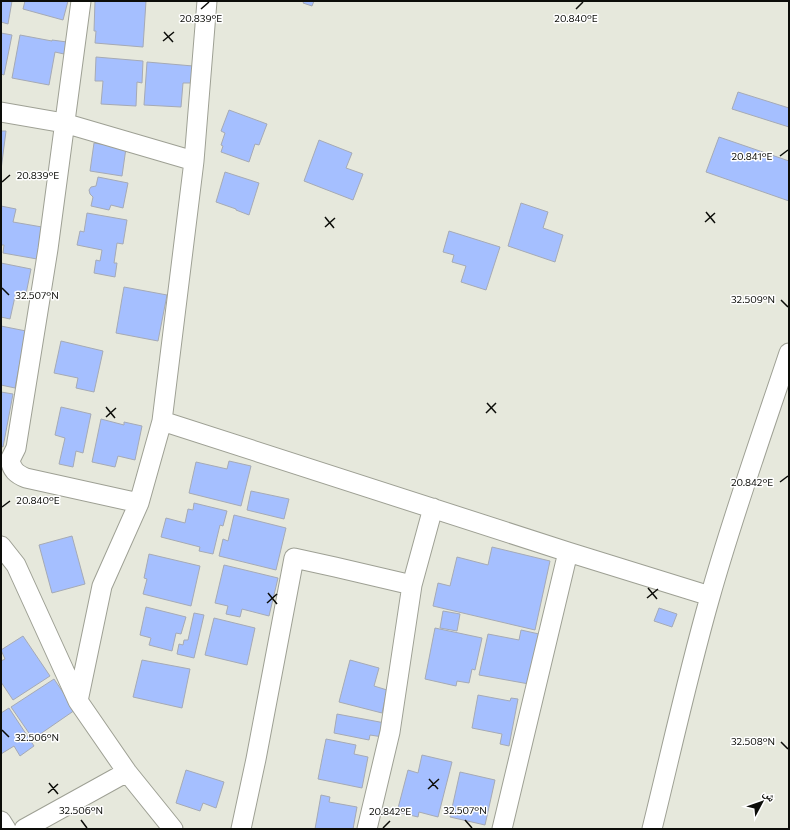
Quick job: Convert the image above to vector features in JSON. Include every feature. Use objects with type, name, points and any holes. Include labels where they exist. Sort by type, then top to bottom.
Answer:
[{"type":"street","points":[[80,1],[48,249],[16,448],[10,460],[12,469],[18,475],[26,478],[138,503]]},
{"type":"street","points":[[78,701],[102,586],[138,503],[162,421],[194,161],[207,1]]},
{"type":"street","points":[[1,112],[64,123],[194,161]]},
{"type":"street","points":[[652,829],[690,668],[710,596],[756,450],[789,353]]},
{"type":"street","points":[[162,421],[568,552],[710,596]]},
{"type":"street","points":[[367,829],[390,732],[412,585],[433,508]]},
{"type":"street","points":[[1,546],[16,565],[78,701],[127,772],[173,829]]},
{"type":"street","points":[[502,829],[568,552]]},
{"type":"street","points":[[241,829],[256,759],[294,558],[412,585]]},
{"type":"street","points":[[24,829],[127,772]]},
{"type":"street","points":[[1,821],[6,829]]},
{"type":"building","points":[[1,1],[12,1],[8,24],[1,22]]},
{"type":"building","points":[[25,1],[68,1],[63,20],[23,9]]},
{"type":"building","points":[[95,1],[146,1],[143,47],[95,43]]},
{"type":"building","points":[[304,1],[314,1],[312,6],[303,3]]},
{"type":"building","points":[[1,33],[12,35],[4,75],[1,74]]},
{"type":"building","points":[[20,35],[52,41],[67,42],[64,54],[55,52],[49,85],[12,78]]},
{"type":"building","points":[[96,57],[143,61],[142,83],[137,82],[136,106],[101,104],[103,81],[95,81]]},
{"type":"building","points":[[147,62],[193,66],[192,83],[183,83],[181,107],[144,105]]},
{"type":"building","points":[[738,92],[789,108],[789,127],[732,109]]},
{"type":"building","points":[[229,110],[267,124],[259,145],[255,144],[249,162],[221,152],[223,146],[221,145],[225,133],[221,131]]},
{"type":"building","points":[[1,131],[6,131],[1,170]]},
{"type":"building","points":[[719,137],[789,161],[789,201],[706,172]]},
{"type":"building","points":[[319,140],[352,153],[346,168],[363,174],[353,200],[304,181]]},
{"type":"building","points":[[94,143],[126,148],[122,176],[90,171]]},
{"type":"building","points":[[225,172],[259,183],[249,215],[216,202]]},
{"type":"building","points":[[98,177],[128,183],[123,208],[111,205],[109,210],[91,206],[93,197],[89,190],[91,187],[96,186]]},
{"type":"building","points":[[521,203],[548,212],[543,228],[563,235],[555,262],[508,246]]},
{"type":"building","points":[[1,206],[16,209],[13,222],[42,227],[37,259],[3,253],[4,245],[1,245]]},
{"type":"building","points":[[87,213],[127,220],[123,244],[117,243],[114,263],[117,263],[115,277],[94,273],[96,260],[100,261],[102,250],[77,245],[80,231],[84,232]]},
{"type":"building","points":[[449,231],[500,247],[486,290],[461,282],[466,266],[452,262],[454,255],[443,252]]},
{"type":"building","points":[[1,263],[31,269],[26,294],[16,292],[10,319],[1,317]]},
{"type":"building","points":[[124,287],[167,295],[158,341],[116,333]]},
{"type":"building","points":[[1,326],[26,331],[15,388],[1,385]]},
{"type":"building","points":[[61,341],[103,351],[94,392],[76,388],[78,378],[54,373]]},
{"type":"building","points":[[1,392],[13,394],[3,447],[1,446]]},
{"type":"building","points":[[61,407],[91,414],[83,453],[76,451],[73,467],[59,464],[65,438],[55,435]]},
{"type":"building","points":[[101,419],[124,425],[124,422],[142,426],[135,460],[118,456],[115,467],[92,462]]},
{"type":"building","points":[[229,461],[251,466],[241,506],[189,493],[196,462],[227,469]]},
{"type":"building","points":[[251,491],[289,499],[284,519],[247,510]]},
{"type":"building","points":[[194,503],[227,511],[223,526],[220,525],[213,554],[199,551],[200,547],[161,537],[166,518],[185,523],[188,509],[193,510]]},
{"type":"building","points":[[234,515],[286,528],[276,570],[219,556],[223,539],[228,541]]},
{"type":"building","points":[[72,536],[85,584],[52,593],[39,545]]},
{"type":"building","points":[[492,547],[550,561],[535,630],[433,606],[438,583],[450,586],[457,557],[488,565]]},
{"type":"building","points":[[149,554],[200,566],[191,606],[143,594],[147,579],[144,578]]},
{"type":"building","points":[[224,565],[278,578],[269,616],[242,609],[240,617],[226,614],[228,606],[215,603]]},
{"type":"building","points":[[146,607],[186,617],[181,634],[176,633],[172,651],[149,645],[151,638],[140,635]]},
{"type":"building","points":[[659,608],[677,614],[672,627],[654,621]]},
{"type":"building","points":[[443,611],[460,614],[457,631],[440,628]]},
{"type":"building","points":[[194,613],[204,615],[194,658],[177,654],[179,644],[183,645],[184,640],[188,640]]},
{"type":"building","points":[[214,618],[255,628],[247,665],[205,655]]},
{"type":"building","points":[[435,628],[482,638],[475,670],[472,669],[469,683],[457,681],[456,686],[425,679]]},
{"type":"building","points":[[521,630],[539,634],[529,684],[479,675],[488,634],[519,640]]},
{"type":"building","points":[[23,636],[50,676],[13,700],[1,682],[1,661],[5,659],[1,650]]},
{"type":"building","points":[[142,660],[190,669],[182,708],[133,697]]},
{"type":"building","points":[[350,660],[379,668],[374,686],[387,690],[382,713],[339,702]]},
{"type":"building","points":[[54,679],[75,710],[33,739],[11,707]]},
{"type":"building","points":[[478,695],[510,701],[511,698],[518,699],[509,746],[500,744],[502,734],[472,728]]},
{"type":"building","points":[[9,708],[34,746],[20,756],[14,746],[1,754],[1,713]]},
{"type":"building","points":[[337,714],[385,723],[383,737],[370,735],[369,740],[334,733]]},
{"type":"building","points":[[326,739],[356,745],[354,754],[368,757],[362,788],[318,779]]},
{"type":"building","points":[[422,755],[452,762],[438,817],[419,812],[418,817],[397,812],[408,770],[418,773]]},
{"type":"building","points":[[186,770],[224,782],[216,808],[203,803],[200,811],[176,803]]},
{"type":"building","points":[[460,772],[495,780],[485,825],[450,817]]},
{"type":"building","points":[[321,795],[330,797],[329,802],[357,807],[353,829],[315,829]]}]
